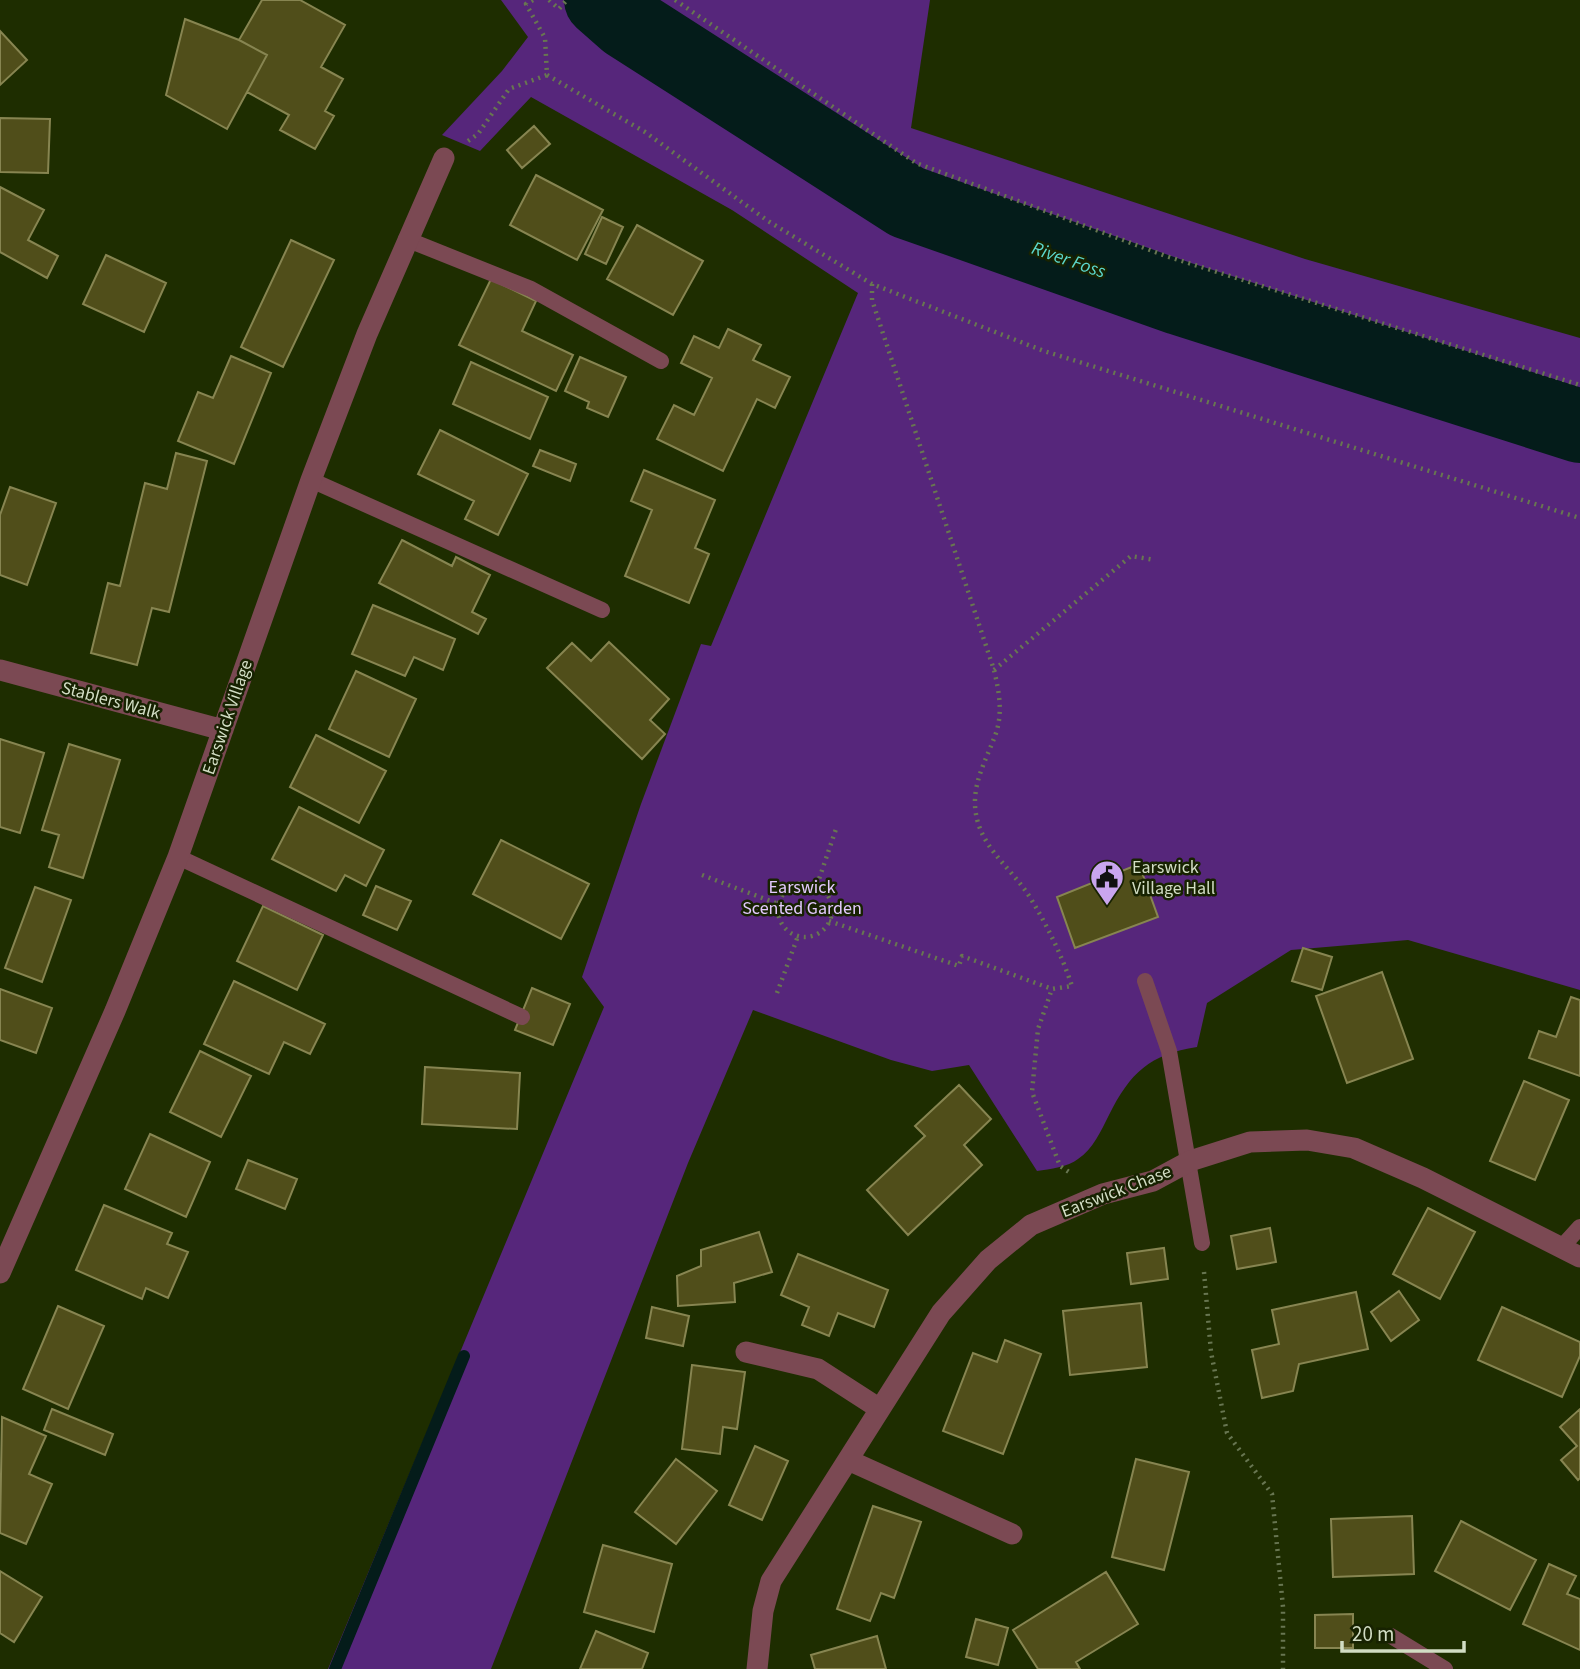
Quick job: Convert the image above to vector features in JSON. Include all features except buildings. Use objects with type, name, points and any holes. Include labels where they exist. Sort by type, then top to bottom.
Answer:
[{"type":"street","name":"Earswick Village","points":[[0,1273],[115,1011],[178,857],[310,480],[406,239],[444,158]]},
{"type":"street","name":"Stablers Walk","points":[[0,670],[223,730]]},
{"type":"street","name":"Earswick Chase","points":[[757,1669],[763,1611],[771,1581],[941,1313],[988,1260],[1031,1225],[1103,1194],[1153,1181],[1190,1161],[1250,1142],[1307,1140],[1354,1148],[1423,1178],[1570,1253]]},
{"type":"street","points":[[746,1352],[818,1369],[880,1409]]},
{"type":"street","points":[[848,1460],[1012,1534]]},
{"type":"lane","points":[[406,239],[531,289],[661,361]]},
{"type":"lane","points":[[310,480],[602,610]]},
{"type":"lane","points":[[178,857],[522,1017]]},
{"type":"lane","points":[[1145,981],[1169,1051],[1202,1243]]},
{"type":"lane","points":[[1570,1253],[1580,1227]]},
{"type":"lane","points":[[1391,1636],[1446,1669]]},
{"type":"path","points":[[533,0],[524,2],[545,38],[547,75]]},
{"type":"path","points":[[549,0],[559,9],[567,0]]},
{"type":"path","points":[[675,0],[916,163],[1166,256],[1580,385]]},
{"type":"path","points":[[444,158],[478,134],[509,89],[547,75]]},
{"type":"path","points":[[547,75],[645,132],[768,221],[872,284],[1044,351],[1580,518]]},
{"type":"path","points":[[830,921],[959,966],[962,956],[1052,989],[1072,986],[1062,956],[1030,897],[982,838],[975,804],[983,761],[997,731],[1001,700],[994,670],[872,300],[872,284]]},
{"type":"path","points":[[994,670],[1131,556],[1155,561]]},
{"type":"path","points":[[817,885],[836,829]]},
{"type":"path","points":[[702,875],[778,904]]},
{"type":"path","points":[[794,885],[817,885],[827,894],[831,903],[830,921],[818,934],[798,936],[789,932],[780,921],[778,904],[785,891],[794,885]]},
{"type":"path","points":[[777,993],[798,936]]},
{"type":"path","points":[[1052,989],[1038,1029],[1032,1092],[1060,1166],[1103,1194]]},
{"type":"path","points":[[1202,1243],[1211,1352],[1227,1433],[1272,1494],[1283,1607],[1283,1669]]},
{"type":"green space","name":"Earswick Scented Garden","points":[[501,0],[571,0],[587,15],[894,221],[1078,293],[1580,453],[1580,990],[1408,940],[1291,950],[1207,1003],[1197,1047],[1166,1055],[1143,1068],[1125,1088],[1096,1139],[1083,1155],[1064,1166],[1037,1171],[969,1065],[932,1071],[891,1060],[753,1010],[688,1163],[491,1669],[328,1669],[604,1007],[582,977],[641,804],[701,644],[711,646],[858,293],[732,210],[531,97],[480,151],[442,135],[502,71],[528,37]]},
{"type":"green space","points":[[647,0],[930,0],[911,128],[1305,259],[1580,338],[1580,397],[1286,307],[1041,223],[910,173],[718,52]]},
{"type":"waterway","name":"River Foss","points":[[601,0],[626,22],[907,202],[1179,298],[1580,426]]},
{"type":"waterway","points":[[900,218],[907,202]]},
{"type":"waterway","points":[[335,1669],[464,1356]]},
{"type":"place","name":"Earswick Village Hall","points":[[1107,907]]}]
